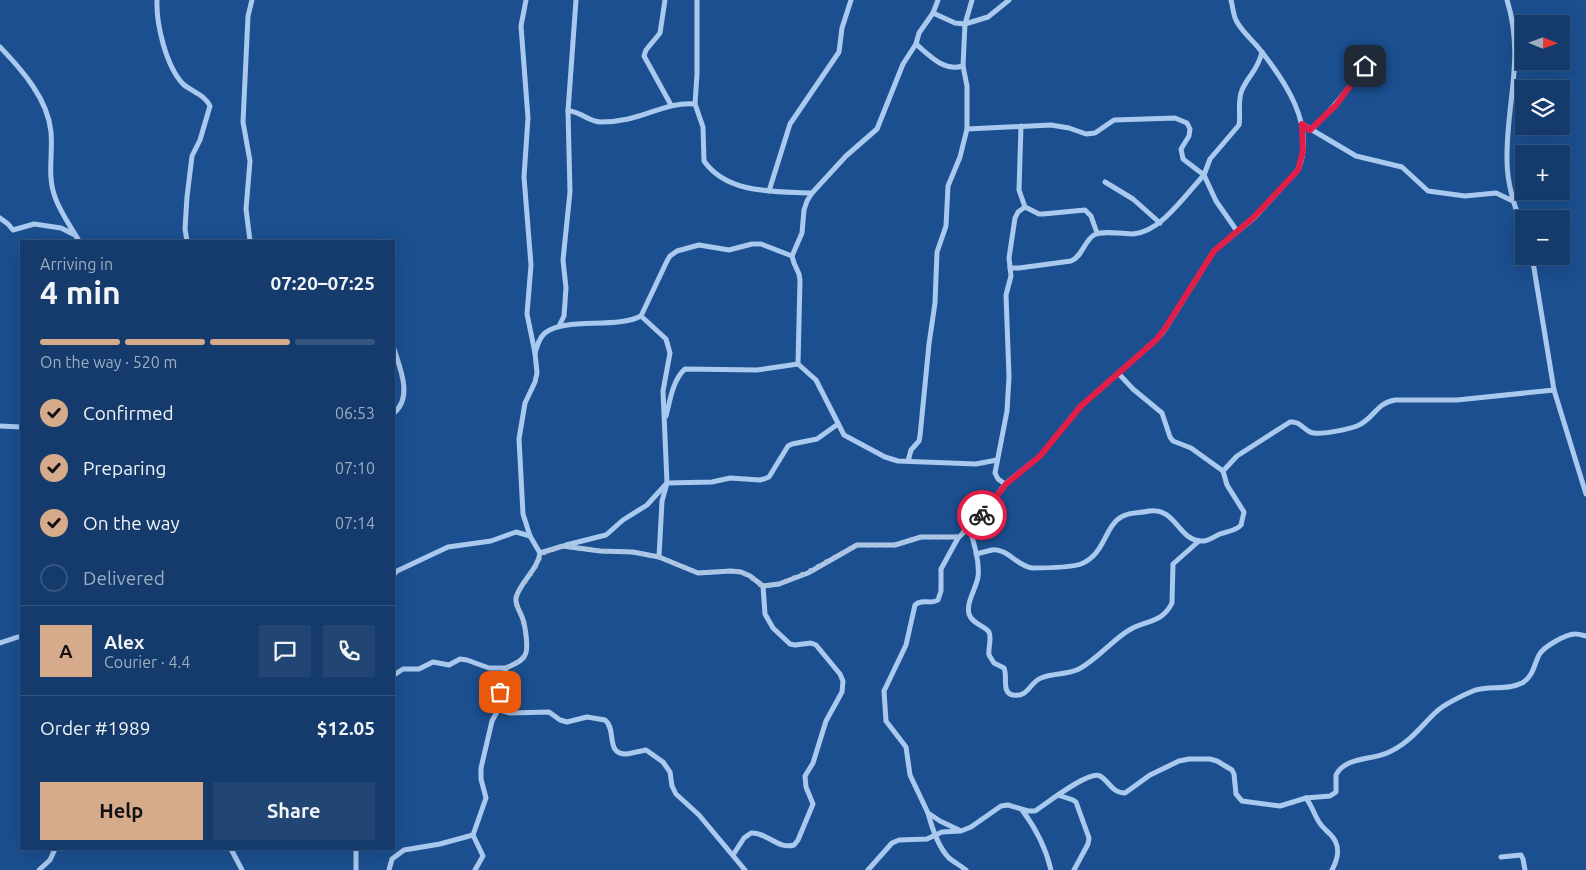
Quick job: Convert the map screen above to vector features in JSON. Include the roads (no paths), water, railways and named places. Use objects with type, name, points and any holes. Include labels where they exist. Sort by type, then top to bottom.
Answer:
[{"type":"street","points":[[157,0],[164,46],[170,63],[181,81],[206,100],[210,106],[200,140],[192,156],[185,229],[187,240]]},
{"type":"street","points":[[248,240],[246,205],[250,160],[243,122],[248,16],[252,0]]},
{"type":"street","points":[[395,674],[403,669],[419,669],[433,662],[449,665],[460,659],[489,668],[506,668],[526,655],[524,622],[516,600],[538,562],[540,554],[530,536],[522,509],[520,433],[526,398],[536,379],[535,354],[527,314],[531,265],[524,177],[528,118],[521,26],[526,0]]},
{"type":"street","points":[[560,326],[564,316],[566,282],[563,260],[570,192],[568,111],[576,0]]},
{"type":"street","points":[[665,0],[660,33],[646,50],[644,56],[671,105]]},
{"type":"street","points":[[697,0],[698,74],[695,104],[705,137],[703,156],[706,164],[718,175],[734,184],[769,191],[812,193]]},
{"type":"street","points":[[769,191],[790,124],[839,52],[842,28],[851,0]]},
{"type":"street","points":[[938,0],[933,13],[919,33],[916,44],[903,64],[877,129],[846,156],[812,193],[805,205],[802,233],[792,256],[800,280],[798,364],[816,380],[844,435],[853,441],[892,459],[976,464],[997,460]]},
{"type":"street","points":[[908,461],[910,450],[919,441],[920,436],[935,303],[937,252],[946,226],[948,186],[960,157],[967,129],[968,86],[963,66],[965,24],[972,0]]},
{"type":"street","points":[[933,13],[955,23],[965,24],[988,17],[1009,0]]},
{"type":"street","points":[[966,870],[946,855],[936,836],[928,813],[910,775],[906,747],[886,721],[884,691],[906,646],[915,605],[922,601],[935,602],[938,600],[941,591],[941,569],[958,537],[985,512],[1006,484],[1040,456],[1072,415],[1156,340],[1207,259],[1254,217],[1298,170],[1303,151],[1302,124],[1290,94],[1262,52],[1237,24],[1231,0]]},
{"type":"street","points":[[1507,0],[1514,24],[1516,52],[1507,159],[1513,201],[1516,210]]},
{"type":"street","points":[[916,44],[942,65],[951,68],[963,66]]},
{"type":"street","points":[[0,47],[16,64],[32,86],[45,109],[51,131],[50,172],[55,198],[78,240]]},
{"type":"street","points":[[1010,268],[1075,259],[1097,233],[1135,234],[1160,222],[1204,175],[1210,159],[1239,125],[1241,91],[1259,65],[1262,52]]},
{"type":"street","points":[[1310,130],[1336,105],[1349,89],[1370,56]]},
{"type":"street","points":[[568,111],[579,112],[591,120],[600,122],[628,119],[671,105],[695,104]]},
{"type":"street","points":[[967,129],[1043,125],[1059,126],[1086,134],[1095,132],[1114,120],[1180,119],[1187,123],[1190,133],[1181,149],[1182,159],[1204,175],[1216,201],[1237,231]]},
{"type":"street","points":[[1302,124],[1356,156],[1402,167],[1424,189],[1432,193],[1465,196],[1496,193],[1513,201]]},
{"type":"street","points":[[1021,126],[1020,190],[1025,207]]},
{"type":"street","points":[[1105,182],[1133,199],[1160,222]]},
{"type":"street","points":[[1025,207],[1043,214],[1084,210],[1091,216],[1097,233]]},
{"type":"street","points":[[1006,484],[996,476],[997,460],[1007,411],[1009,377],[1006,295],[1011,276],[1009,258],[1016,214],[1025,207]]},
{"type":"street","points":[[0,218],[13,230],[34,224],[61,228],[75,234]]},
{"type":"street","points":[[535,354],[540,339],[545,333],[560,326],[629,321],[641,316],[667,261],[677,250],[699,245],[728,250],[756,244],[766,245],[792,256]]},
{"type":"street","points":[[1533,265],[1554,390],[1586,494]]},
{"type":"street","points":[[641,316],[662,335],[670,348],[663,392],[667,483],[662,501],[659,557]]},
{"type":"street","points":[[395,353],[404,390],[401,405],[395,412]]},
{"type":"street","points":[[664,422],[678,377],[685,370],[757,370],[798,364]]},
{"type":"street","points":[[976,554],[993,550],[1000,551],[1025,567],[1032,568],[1081,564],[1101,548],[1112,525],[1122,516],[1155,511],[1168,515],[1186,535],[1199,541],[1205,541],[1235,530],[1241,525],[1244,512],[1227,485],[1223,471],[1191,448],[1173,441],[1162,414],[1118,373]]},
{"type":"street","points":[[1223,471],[1237,456],[1290,422],[1295,422],[1310,432],[1317,433],[1356,426],[1367,420],[1381,405],[1395,400],[1463,400],[1554,390]]},
{"type":"street","points":[[540,554],[606,535],[623,520],[647,505],[667,483],[712,482],[730,478],[760,480],[769,477],[788,446],[817,439],[838,424]]},
{"type":"street","points":[[0,426],[20,427]]},
{"type":"street","points":[[969,528],[976,554],[978,578],[969,604],[970,616],[972,620],[988,632],[990,638],[989,655],[994,663],[1004,668],[1006,689],[1009,694],[1015,695],[1027,691],[1039,679],[1073,672],[1128,631],[1160,618],[1170,608],[1172,603],[1173,564],[1199,541]]},
{"type":"street","points":[[395,573],[448,547],[491,540],[516,532],[530,536]]},
{"type":"street","points":[[762,586],[779,584],[808,572],[857,545],[895,545],[921,537],[958,537]]},
{"type":"street","points":[[563,546],[600,551],[632,552],[659,557],[698,573],[731,571],[741,572],[750,576],[762,586],[765,614],[773,628],[790,644],[811,643],[820,648],[840,674],[843,682],[842,692],[826,721],[813,763],[806,776],[806,787],[813,804],[798,840],[794,845],[785,846],[759,834],[751,833],[744,838],[733,856]]},
{"type":"street","points":[[868,870],[892,843],[897,840],[927,840],[946,831],[961,831],[1001,806],[1035,811],[1081,780],[1097,774],[1118,792],[1129,792],[1150,775],[1178,761],[1189,758],[1214,759],[1230,768],[1234,774],[1236,794],[1242,801],[1280,806],[1306,798],[1334,795],[1337,790],[1336,775],[1342,768],[1365,758],[1387,753],[1404,744],[1438,710],[1472,691],[1511,687],[1524,682],[1532,673],[1544,649],[1568,635],[1586,636]]},
{"type":"street","points":[[0,643],[20,636]]},
{"type":"street","points":[[475,870],[483,856],[473,835],[486,798],[481,779],[481,768],[492,722],[499,708],[501,684],[506,668]]},
{"type":"street","points":[[499,708],[510,713],[549,712],[560,720],[567,722],[587,717],[605,720],[610,727],[612,746],[616,751],[627,754],[646,750],[663,762],[670,772],[672,786],[676,794],[699,815],[745,870]]},
{"type":"street","points":[[1058,795],[1076,802],[1089,838],[1088,844],[1074,870]]},
{"type":"street","points":[[1306,798],[1321,825],[1332,835],[1337,844],[1338,858],[1332,870]]},
{"type":"street","points":[[1022,810],[1030,821],[1045,851],[1051,870]]},
{"type":"street","points":[[928,813],[961,831]]},
{"type":"street","points":[[389,870],[392,859],[404,850],[440,844],[473,835]]},
{"type":"street","points":[[39,870],[50,860],[55,850]]},
{"type":"street","points":[[232,850],[242,870]]},
{"type":"street","points":[[356,850],[356,870]]},
{"type":"street","points":[[1501,857],[1521,855],[1525,870]]}]
